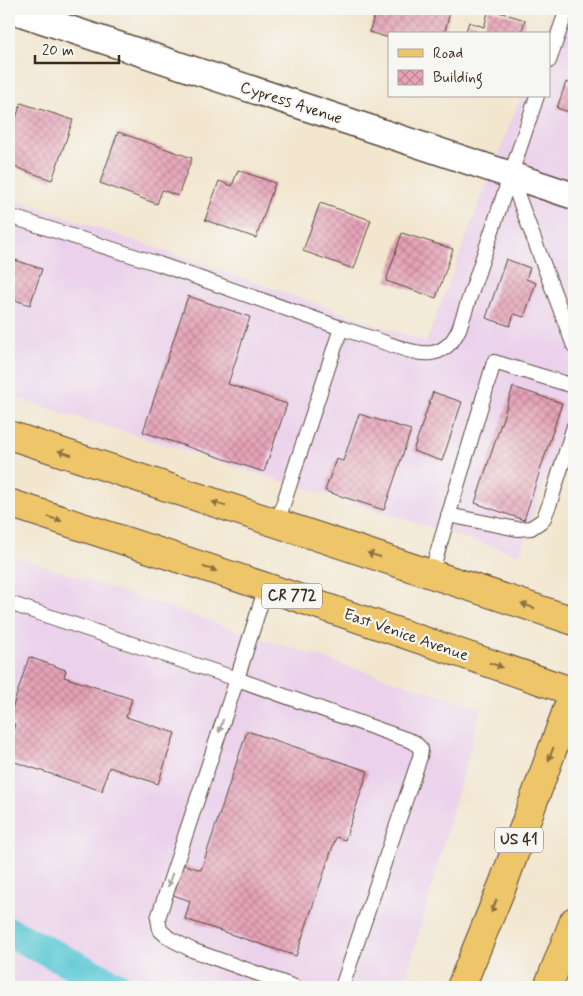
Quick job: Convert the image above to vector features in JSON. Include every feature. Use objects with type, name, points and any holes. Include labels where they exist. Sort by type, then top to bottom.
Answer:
[{"type":"main road","points":[[9,435],[574,621]]},
{"type":"main road","name":"East Venice Avenue","points":[[9,503],[574,692]]},
{"type":"main road","name":"US 41","points":[[461,987],[503,884],[574,692]]},
{"type":"main road","points":[[548,987],[574,920]]},
{"type":"street","name":"Cypress Avenue","points":[[9,9],[574,196]]},
{"type":"lane","points":[[550,58],[568,9]]},
{"type":"lane","points":[[9,216],[159,264],[420,354],[435,353],[447,346],[456,336],[459,329],[536,98]]},
{"type":"lane","points":[[510,175],[574,346]]},
{"type":"lane","points":[[277,523],[341,328]]},
{"type":"lane","points":[[431,574],[494,362],[574,386]]},
{"type":"lane","points":[[448,515],[518,529],[531,528],[542,520],[550,503],[574,426]]},
{"type":"lane","points":[[266,588],[158,918],[160,930],[169,938],[192,950],[295,987]]},
{"type":"lane","points":[[9,603],[237,679],[414,742],[421,748],[420,757],[342,987]]},
{"type":"shaded area","points":[[554,9],[574,9],[574,395],[519,555],[9,396],[9,197],[426,342],[520,98],[550,98],[550,32],[546,32]]},
{"type":"shaded area","points":[[9,554],[272,642],[481,708],[404,987],[9,987]]},
{"type":"building","points":[[377,9],[451,9],[445,32],[388,32],[388,38],[369,32]]},
{"type":"building","points":[[489,9],[525,20],[522,32],[466,32],[469,22],[484,27]]},
{"type":"building","points":[[566,82],[574,85],[574,127],[568,125],[572,113],[557,108]]},
{"type":"building","points":[[21,103],[73,120],[52,180],[9,165],[9,139]]},
{"type":"building","points":[[118,132],[192,158],[178,196],[162,190],[157,204],[100,183]]},
{"type":"building","points":[[238,170],[275,183],[256,238],[205,220],[219,181],[232,186]]},
{"type":"building","points":[[320,203],[371,220],[354,269],[303,251]]},
{"type":"building","points":[[402,233],[453,249],[436,298],[386,281]]},
{"type":"building","points":[[9,258],[42,269],[30,305],[9,298]]},
{"type":"building","points":[[506,259],[530,268],[526,279],[536,283],[524,317],[514,314],[510,326],[486,318]]},
{"type":"building","points":[[188,296],[250,317],[228,384],[287,404],[264,472],[143,432]]},
{"type":"building","points":[[513,387],[562,403],[524,520],[475,503]]},
{"type":"building","points":[[433,392],[462,402],[442,461],[413,451]]},
{"type":"building","points":[[359,414],[411,430],[384,510],[325,491],[336,459],[343,461]]},
{"type":"building","points":[[29,657],[66,670],[64,677],[132,699],[126,717],[175,733],[158,784],[109,767],[102,791],[9,760],[9,744],[15,724],[9,722],[9,718]]},
{"type":"building","points":[[247,731],[368,771],[345,840],[336,837],[296,956],[185,919],[190,901],[171,894],[182,864],[201,870]]},
{"type":"waterway","points":[[9,932],[118,987]]}]
